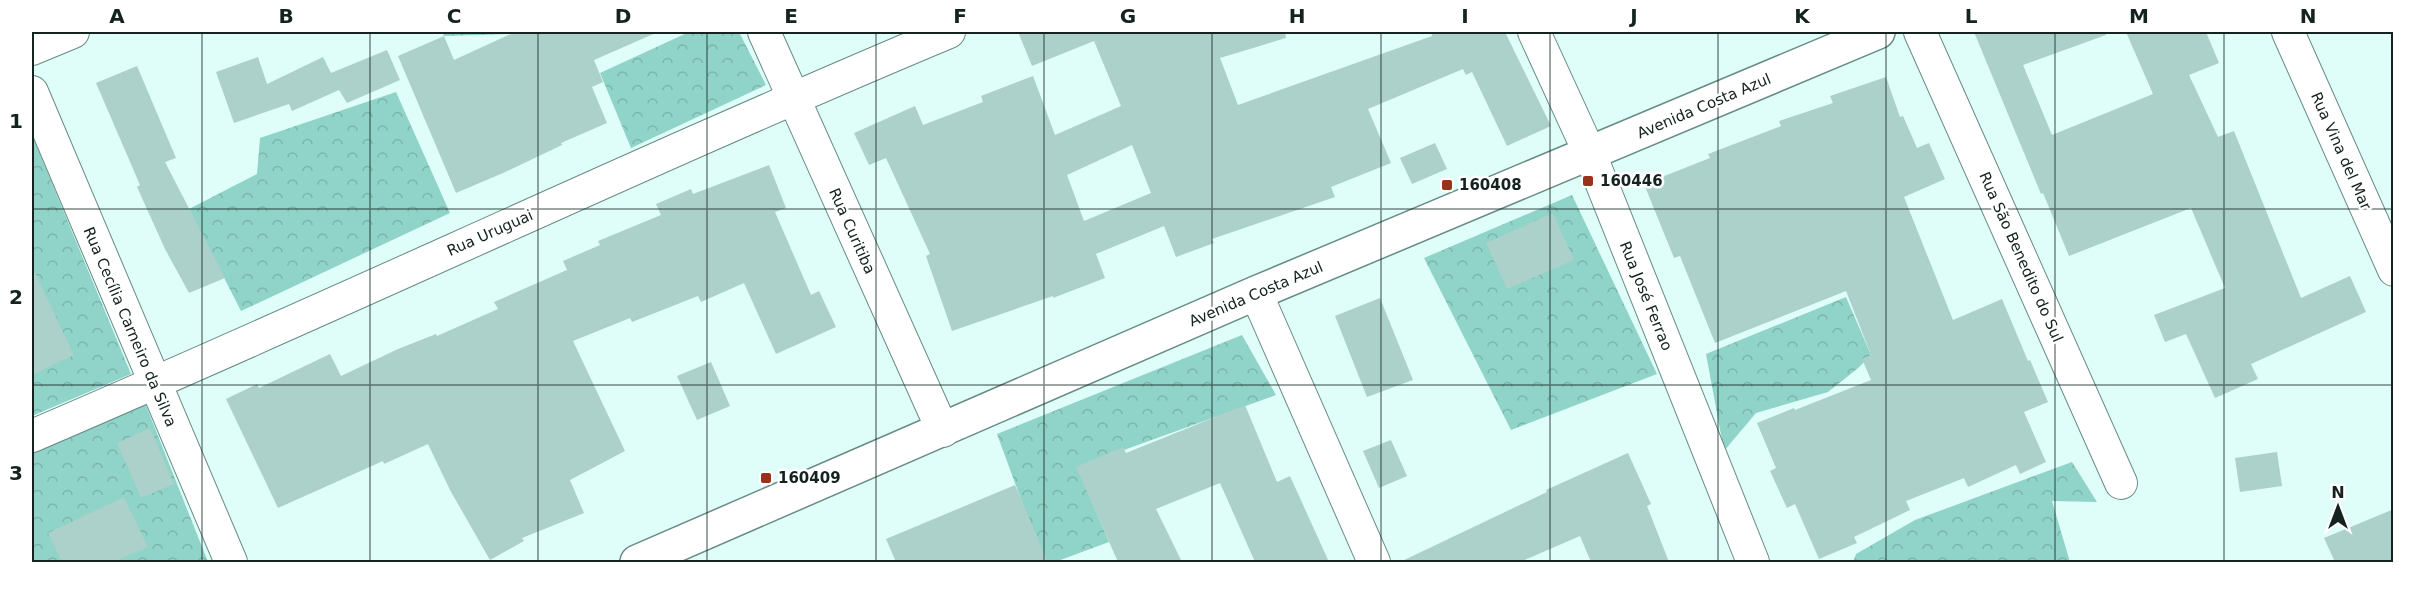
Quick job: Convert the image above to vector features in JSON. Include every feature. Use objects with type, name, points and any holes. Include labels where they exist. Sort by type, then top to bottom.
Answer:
[{"type":"street","points":[[32,49],[73,32]]},
{"type":"street","name":"Rua Curitiba","points":[[764,32],[942,430]]},
{"type":"street","name":"Rua Uruguai","points":[[32,436],[154,384],[792,98],[949,32]]},
{"type":"street","name":"Rua José Ferrao","points":[[1534,32],[1590,154],[1753,562]]},
{"type":"street","name":"Avenida Costa Azul","points":[[637,562],[1256,293],[1878,32]]},
{"type":"street","name":"Rua São Benedito do Sul","points":[[1920,32],[2121,483]]},
{"type":"street","name":"Rua Vina del Mar","points":[[2288,32],[2394,270]]},
{"type":"street","name":"Rua Cecília Carneiro da Silva","points":[[32,92],[231,562]]},
{"type":"street","points":[[1256,293],[1374,562]]},
{"type":"green space","points":[[442,32],[509,32],[510,34],[444,36]]},
{"type":"green space","points":[[689,32],[739,32],[766,85],[631,148],[600,73]]},
{"type":"green space","points":[[396,92],[450,213],[241,311],[189,209],[257,174],[260,138]]},
{"type":"green space","points":[[32,135],[131,374],[32,416]]},
{"type":"green space","points":[[1572,195],[1657,374],[1511,430],[1424,258]]},
{"type":"green space","points":[[1846,297],[1871,355],[1828,392],[1756,413],[1724,451],[1706,354]]},
{"type":"green space","points":[[1242,335],[1276,395],[1077,467],[1109,542],[1055,562],[1044,562],[997,434]]},
{"type":"green space","points":[[145,403],[208,562],[32,562],[32,451]]},
{"type":"green space","points":[[2072,462],[2097,502],[2052,501],[2070,562],[1853,562],[1856,554],[1915,520]]},
{"type":"building","points":[[515,32],[658,32],[594,60],[603,82],[592,87],[607,123],[456,193],[398,56],[444,36],[454,60]]},
{"type":"building","points":[[1018,32],[1285,32],[1286,38],[1220,58],[1238,105],[1432,36],[1431,32],[1505,32],[1551,126],[1507,146],[1472,72],[1466,75],[1463,69],[1368,109],[1391,163],[1331,187],[1335,197],[1212,239],[1214,243],[1176,257],[1164,226],[1096,254],[1105,278],[1053,298],[1053,296],[952,331],[926,256],[930,254],[886,158],[869,165],[854,133],[915,106],[923,125],[983,102],[981,96],[1033,76],[1055,135],[1121,106],[1094,41],[1032,66]],"holes":[[[1132,145],[1151,193],[1084,221],[1067,175]]]},
{"type":"building","points":[[1974,32],[2106,32],[2106,35],[2023,65],[2052,135],[2153,94],[2126,32],[2206,32],[2219,63],[2189,75],[2218,137],[2234,131],[2301,298],[2350,276],[2366,312],[2251,364],[2258,379],[2215,398],[2186,334],[2165,342],[2154,315],[2225,288],[2191,208],[2069,256]]},
{"type":"building","points":[[387,50],[400,80],[347,103],[339,90],[292,111],[289,104],[234,123],[216,72],[258,57],[267,84],[323,57],[331,73]]},
{"type":"building","points":[[137,66],[176,158],[165,162],[225,278],[189,293],[165,249],[137,187],[140,185],[96,83]]},
{"type":"building","points":[[1886,77],[1900,117],[1903,116],[1917,148],[1929,143],[1945,179],[1904,197],[1953,320],[2002,299],[2048,402],[2024,412],[2046,462],[2020,474],[2016,465],[1968,487],[1964,478],[1906,501],[1910,510],[1854,537],[1857,543],[1819,559],[1795,504],[1787,508],[1770,471],[1776,468],[1757,423],[1871,380],[1862,359],[1871,355],[1846,291],[1715,343],[1680,256],[1674,258],[1644,184],[1710,158],[1708,154],[1781,126],[1779,121],[1833,103],[1830,96]]},
{"type":"building","points":[[1435,143],[1447,169],[1412,184],[1400,158]]},
{"type":"building","points":[[769,165],[786,208],[775,212],[811,295],[819,291],[836,327],[776,354],[744,283],[701,302],[698,296],[632,322],[630,318],[573,341],[625,451],[570,480],[584,513],[522,538],[524,541],[490,560],[450,490],[428,444],[384,464],[383,461],[278,508],[226,399],[257,384],[259,388],[330,354],[341,376],[398,349],[436,334],[437,336],[498,309],[494,302],[567,270],[563,261],[600,245],[598,241],[661,215],[656,204],[691,189],[693,194]]},
{"type":"building","points":[[1553,213],[1574,260],[1507,289],[1486,243]]},
{"type":"building","points":[[32,266],[74,355],[32,375]]},
{"type":"building","points":[[1380,298],[1413,380],[1367,397],[1335,316]]},
{"type":"building","points":[[711,362],[730,406],[697,420],[677,376]]},
{"type":"building","points":[[1245,405],[1277,482],[1290,476],[1329,562],[1255,562],[1220,483],[1156,509],[1182,562],[1118,562],[1076,467],[1123,447],[1126,453]]},
{"type":"building","points":[[150,428],[174,484],[141,498],[117,443]]},
{"type":"building","points":[[1391,440],[1407,476],[1379,488],[1363,451]]},
{"type":"building","points":[[2277,452],[2282,486],[2240,492],[2235,458]]},
{"type":"building","points":[[1628,453],[1651,504],[1647,506],[1669,562],[1591,562],[1580,536],[1520,562],[1400,562],[1547,492],[1546,490]]},
{"type":"building","points":[[1015,485],[1048,562],[896,562],[886,539]]},
{"type":"building","points":[[124,497],[148,547],[113,562],[62,562],[48,533]]},
{"type":"building","points":[[2394,509],[2394,562],[2335,562],[2324,538]]},
{"type":"place","name":"160446","points":[[1588,181]]},
{"type":"place","name":"160408","points":[[1447,185]]},
{"type":"place","name":"160409","points":[[766,478]]}]
